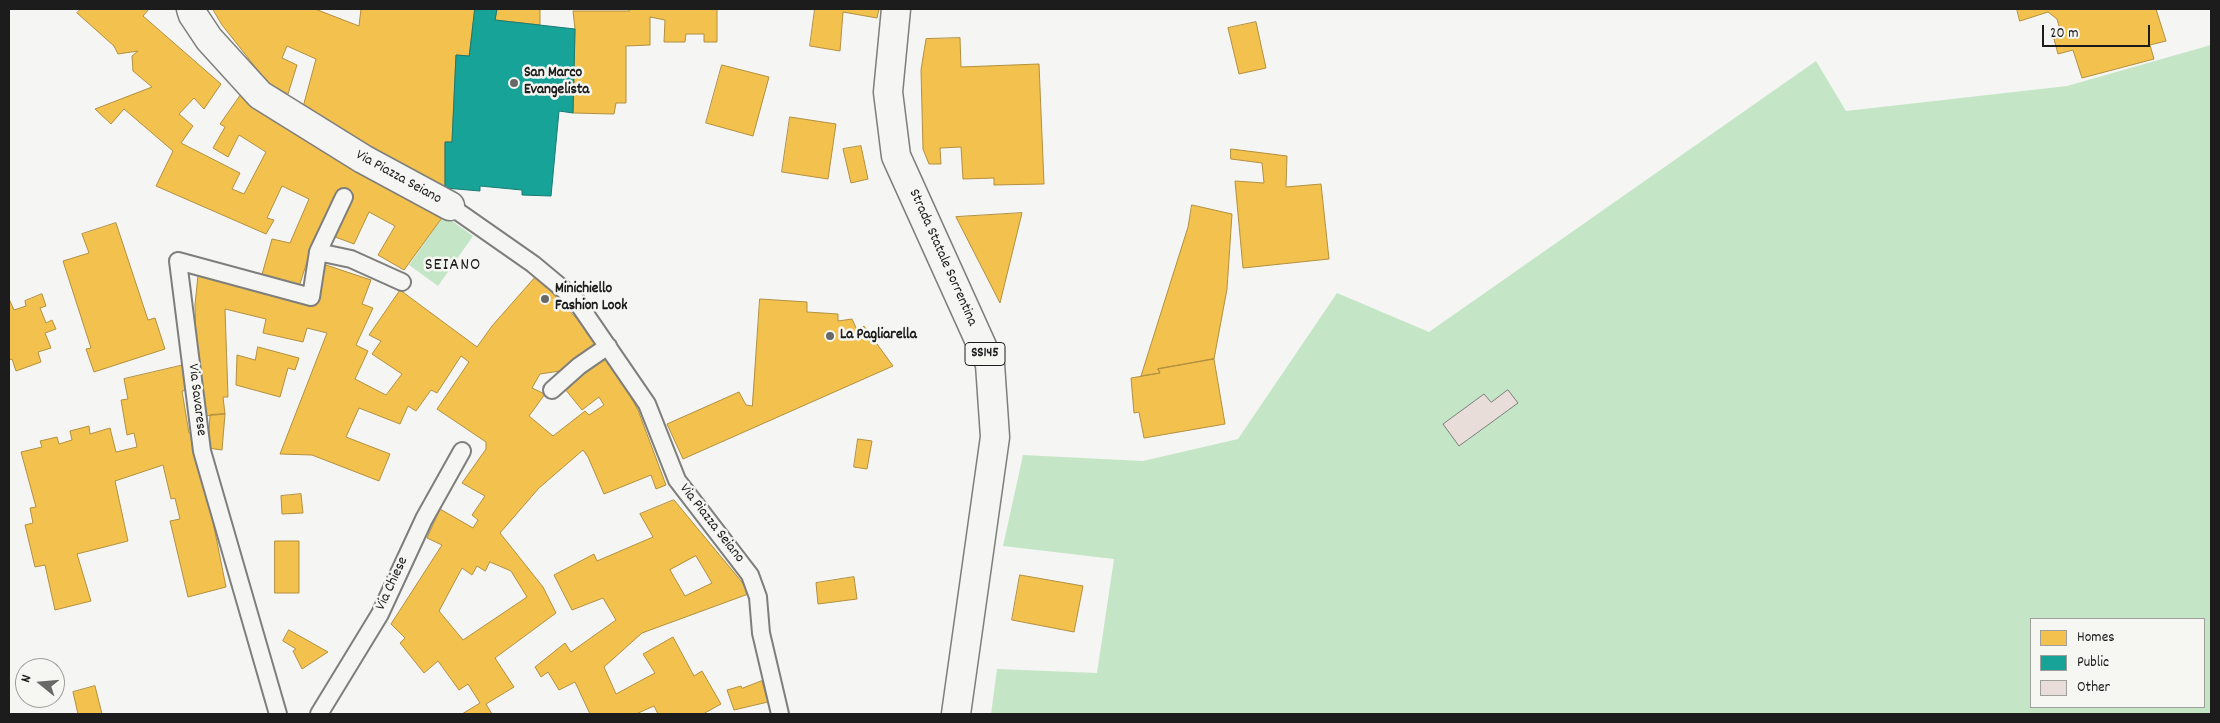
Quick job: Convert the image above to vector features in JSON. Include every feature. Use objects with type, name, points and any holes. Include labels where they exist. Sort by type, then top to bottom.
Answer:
[{"type":"main road","name":"Via Piazza Seiano","points":[[192,9],[193,15],[209,39],[260,95],[360,164],[450,206]]},
{"type":"main road","name":"Strada Statale Sorrentina","points":[[896,9],[888,92],[896,156],[990,364],[995,437],[956,714]]},
{"type":"lane","name":"Via Savarese","points":[[278,714],[202,451],[178,260],[311,297],[318,252],[344,197]]},
{"type":"lane","name":"Via Piazza Seiano","points":[[450,206],[538,267],[575,299],[647,404],[677,480],[750,575],[758,597],[761,633],[780,714]]},
{"type":"lane","points":[[318,252],[351,259],[402,282]]},
{"type":"lane","points":[[552,390],[579,366],[608,346]]},
{"type":"lane","name":"Via Chiese","points":[[319,714],[380,614],[424,518],[462,451]]},
{"type":"green space","points":[[2211,45],[2211,714],[991,714],[997,669],[1097,673],[1114,559],[1003,546],[1023,455],[1143,461],[1238,439],[1337,293],[1429,332],[1816,61],[1846,111],[2067,86]]},
{"type":"green space","points":[[444,215],[473,236],[438,286],[409,265]]},
{"type":"building: Homes","points":[[81,9],[149,9],[143,16],[221,84],[204,109],[194,98],[179,114],[193,126],[181,143],[240,173],[232,189],[244,194],[266,152],[239,135],[228,157],[213,148],[225,127],[220,124],[241,94],[444,215],[404,270],[378,255],[395,226],[369,212],[354,244],[330,235],[311,249],[298,290],[261,278],[272,239],[290,243],[309,199],[282,186],[267,218],[274,220],[266,234],[156,186],[173,151],[124,109],[111,124],[95,109],[152,87],[133,71],[132,56],[138,51],[118,54],[114,46],[77,13]]},
{"type":"building: Homes","points":[[213,9],[315,9],[359,26],[361,9],[475,9],[469,56],[456,55],[452,142],[445,142],[445,188],[368,149],[303,107],[316,59],[287,46],[282,58],[297,65],[288,94],[268,83],[222,25]]},
{"type":"building: Homes","points":[[497,9],[540,9],[540,25],[495,20]]},
{"type":"building: Homes","points":[[629,9],[717,9],[717,42],[704,42],[704,34],[686,34],[685,42],[664,42],[665,20],[650,17],[650,45],[626,46],[626,103],[616,103],[614,114],[573,113],[575,29],[573,11],[629,11]]},
{"type":"building: Homes","points":[[815,9],[879,9],[877,18],[843,12],[840,51],[810,46]]},
{"type":"building: Homes","points":[[2017,9],[2156,9],[2166,41],[2150,45],[2154,59],[2082,78],[2073,50],[2058,54],[2054,39],[2062,36],[2057,19],[2048,12],[2020,21]]},
{"type":"building: Homes","points":[[1256,22],[1266,68],[1239,74],[1228,28]]},
{"type":"building: Homes","points":[[960,38],[961,67],[1039,64],[1044,184],[994,185],[994,178],[963,179],[961,147],[940,148],[941,164],[929,164],[923,149],[921,70],[926,39]]},
{"type":"building: Homes","points":[[722,65],[769,77],[753,136],[706,123]]},
{"type":"building: Homes","points":[[790,117],[836,124],[828,179],[782,172]]},
{"type":"building: Homes","points":[[861,146],[868,179],[851,183],[843,149]]},
{"type":"building: Homes","points":[[1231,149],[1287,156],[1286,187],[1321,184],[1329,259],[1243,268],[1235,181],[1264,183],[1262,163],[1231,159]]},
{"type":"building: Homes","points":[[1192,205],[1232,214],[1227,289],[1214,359],[1158,369],[1160,373],[1141,376],[1188,227]]},
{"type":"building: Homes","points":[[1022,213],[1000,303],[956,217]]},
{"type":"building: Homes","points":[[116,223],[148,320],[155,318],[165,349],[94,372],[86,349],[91,348],[63,261],[89,253],[82,234]]},
{"type":"building: Homes","points":[[323,264],[371,280],[362,304],[373,308],[356,345],[368,351],[355,379],[386,395],[402,374],[372,354],[381,341],[369,335],[400,290],[477,347],[492,326],[536,276],[600,343],[576,363],[573,360],[560,371],[540,374],[532,388],[545,394],[529,416],[553,436],[585,411],[589,415],[604,405],[599,397],[582,410],[565,389],[607,354],[638,410],[666,485],[656,489],[651,475],[604,494],[583,450],[539,488],[500,533],[543,587],[556,613],[495,658],[514,687],[486,704],[492,714],[462,714],[480,703],[468,684],[459,690],[438,661],[424,673],[400,643],[405,638],[391,624],[442,545],[427,538],[440,509],[473,528],[478,520],[472,515],[485,496],[462,483],[486,449],[486,442],[437,409],[469,362],[461,356],[437,393],[431,390],[416,411],[408,406],[400,424],[359,408],[346,437],[390,454],[379,481],[312,455],[280,454],[327,333],[307,328],[303,342],[263,333],[266,319],[225,309],[228,397],[223,397],[225,414],[205,416],[196,349],[195,305],[198,275],[318,302]],"holes":[[[490,562],[511,571],[527,597],[463,640],[439,611],[462,568],[472,575],[477,566],[485,571]]]},
{"type":"building: Homes","points":[[42,294],[46,306],[40,308],[46,323],[52,320],[56,329],[45,333],[51,348],[38,352],[41,362],[16,371],[12,359],[9,360],[9,299],[14,310],[26,306],[25,301]]},
{"type":"building: Homes","points":[[760,299],[807,302],[807,312],[838,314],[838,321],[852,319],[858,332],[864,326],[893,366],[683,459],[667,424],[739,392],[746,405],[752,406]]},
{"type":"building: Homes","points":[[258,347],[299,358],[295,370],[288,368],[280,397],[236,385],[237,355],[255,360]]},
{"type":"building: Homes","points":[[1214,359],[1225,424],[1144,438],[1139,412],[1134,413],[1131,378],[1160,373],[1158,369]]},
{"type":"building: Homes","points":[[184,365],[188,390],[182,391],[189,433],[195,432],[226,587],[188,597],[170,521],[180,519],[175,498],[171,499],[163,465],[115,481],[128,541],[77,554],[91,601],[55,610],[45,565],[35,567],[25,525],[33,523],[30,508],[36,507],[21,452],[42,447],[40,441],[57,437],[59,444],[72,440],[70,431],[89,426],[90,434],[110,428],[116,452],[137,447],[134,433],[127,435],[121,400],[128,399],[124,379]]},
{"type":"building: Homes","points":[[225,414],[222,450],[208,448],[210,415]]},
{"type":"building: Homes","points":[[858,439],[872,441],[867,469],[854,467]]},
{"type":"building: Homes","points":[[301,494],[303,513],[282,514],[281,496]]},
{"type":"building: Homes","points":[[674,500],[751,593],[642,633],[604,667],[616,694],[655,673],[643,654],[673,637],[694,676],[702,671],[721,704],[703,714],[658,714],[654,706],[636,714],[590,714],[575,682],[559,690],[548,672],[541,677],[535,667],[565,643],[571,652],[616,620],[603,598],[572,610],[554,575],[594,554],[597,561],[653,537],[640,514]],"holes":[[[696,556],[712,583],[685,596],[670,570]]]},
{"type":"building: Homes","points":[[275,541],[299,541],[299,593],[275,593]]},
{"type":"building: Homes","points":[[1020,575],[1083,586],[1074,632],[1012,620]]},
{"type":"building: Homes","points":[[854,577],[857,599],[818,604],[816,583]]},
{"type":"building: Homes","points":[[289,630],[328,652],[302,669],[293,651],[296,649],[283,641]]},
{"type":"building: Homes","points":[[762,681],[768,702],[734,710],[727,690],[741,686],[742,688]]},
{"type":"building: Homes","points":[[95,686],[102,714],[78,714],[73,692]]},
{"type":"building: Public","name":"San Marco Evangelista","points":[[475,9],[497,9],[495,20],[575,29],[573,113],[559,111],[551,196],[522,195],[522,190],[480,186],[480,191],[445,188],[445,142],[452,142],[456,55],[469,56]]},
{"type":"building: Other","points":[[1508,390],[1518,403],[1459,446],[1443,424],[1484,394],[1491,402]]},
{"type":"place","name":"San Marco Evangelista","points":[[514,83]]},
{"type":"place","name":"Minichiello Fashion Look","points":[[545,299]]},
{"type":"place","name":"La Pagliarella","points":[[830,336]]},
{"type":"district","name":"SEIANO","points":[[453,267]]}]
